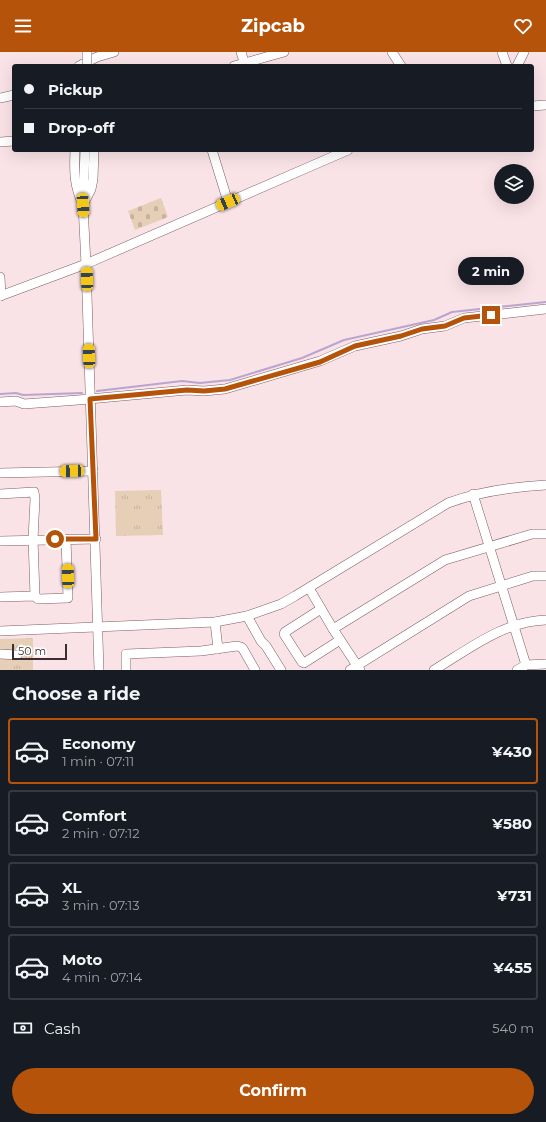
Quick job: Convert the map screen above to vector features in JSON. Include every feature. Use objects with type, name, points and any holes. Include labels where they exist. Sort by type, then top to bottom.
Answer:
[{"type":"street","points":[[87,52],[87,64]]},
{"type":"street","points":[[97,62],[114,52]]},
{"type":"street","points":[[241,52],[244,62]]},
{"type":"street","points":[[239,64],[284,52]]},
{"type":"street","points":[[393,52],[400,64]]},
{"type":"street","points":[[502,52],[506,64]]},
{"type":"street","points":[[518,64],[524,52]]},
{"type":"street","points":[[0,98],[12,96]]},
{"type":"street","points":[[534,106],[546,105]]},
{"type":"street","points":[[0,142],[12,141]]},
{"type":"street","points":[[75,152],[75,178],[77,191],[83,205]]},
{"type":"street","points":[[85,152],[83,205],[96,539],[99,670]]},
{"type":"street","points":[[83,205],[90,189],[94,152]]},
{"type":"street","points":[[213,152],[228,202]]},
{"type":"street","points":[[0,277],[1,296],[86,264],[343,152]]},
{"type":"street","points":[[0,402],[16,402],[24,404],[187,390],[204,391],[225,389],[320,362],[355,346],[401,336],[422,329],[445,326],[464,318],[546,310]]},
{"type":"street","points":[[0,473],[93,471]]},
{"type":"street","points":[[0,631],[214,622],[247,616],[281,604],[448,503],[473,494],[511,487],[546,485]]},
{"type":"street","points":[[0,494],[34,492],[34,596]]},
{"type":"street","points":[[473,494],[526,665]]},
{"type":"street","points":[[333,629],[445,560],[532,534],[546,534]]},
{"type":"street","points":[[0,541],[33,539],[96,539]]},
{"type":"street","points":[[0,593],[0,597],[34,596],[38,599],[68,598],[66,539]]},
{"type":"street","points":[[309,588],[356,668],[469,596],[533,576],[546,576]]},
{"type":"street","points":[[322,609],[284,634],[304,663],[340,640]]},
{"type":"street","points":[[247,616],[280,670]]},
{"type":"street","points":[[434,670],[492,634],[534,621],[546,620]]},
{"type":"street","points":[[214,622],[218,649]]},
{"type":"street","points":[[126,670],[126,654],[241,647],[255,670]]},
{"type":"street","points":[[0,654],[17,655]]},
{"type":"street","points":[[517,670],[526,665],[546,664]]},
{"type":"green space","points":[[161,198],[168,217],[135,230],[128,211]]},
{"type":"green space","points":[[161,490],[163,535],[116,536],[115,491]]},
{"type":"green space","points":[[134,500],[134,527],[122,527],[122,501]]},
{"type":"green space","points":[[142,500],[154,500],[155,526],[143,526]]},
{"type":"green space","points":[[33,638],[33,670],[0,670],[0,639]]},
{"type":"waterway","points":[[97,391],[182,381],[200,383],[230,380],[302,358],[344,340],[434,320],[452,312],[546,302]]},
{"type":"waterway","points":[[0,394],[16,393],[23,395],[82,393]]},
{"type":"route","points":[[55,539],[96,539],[90,399],[187,390],[204,391],[225,389],[320,362],[355,346],[401,336],[422,329],[445,326],[464,318],[491,315]]}]
